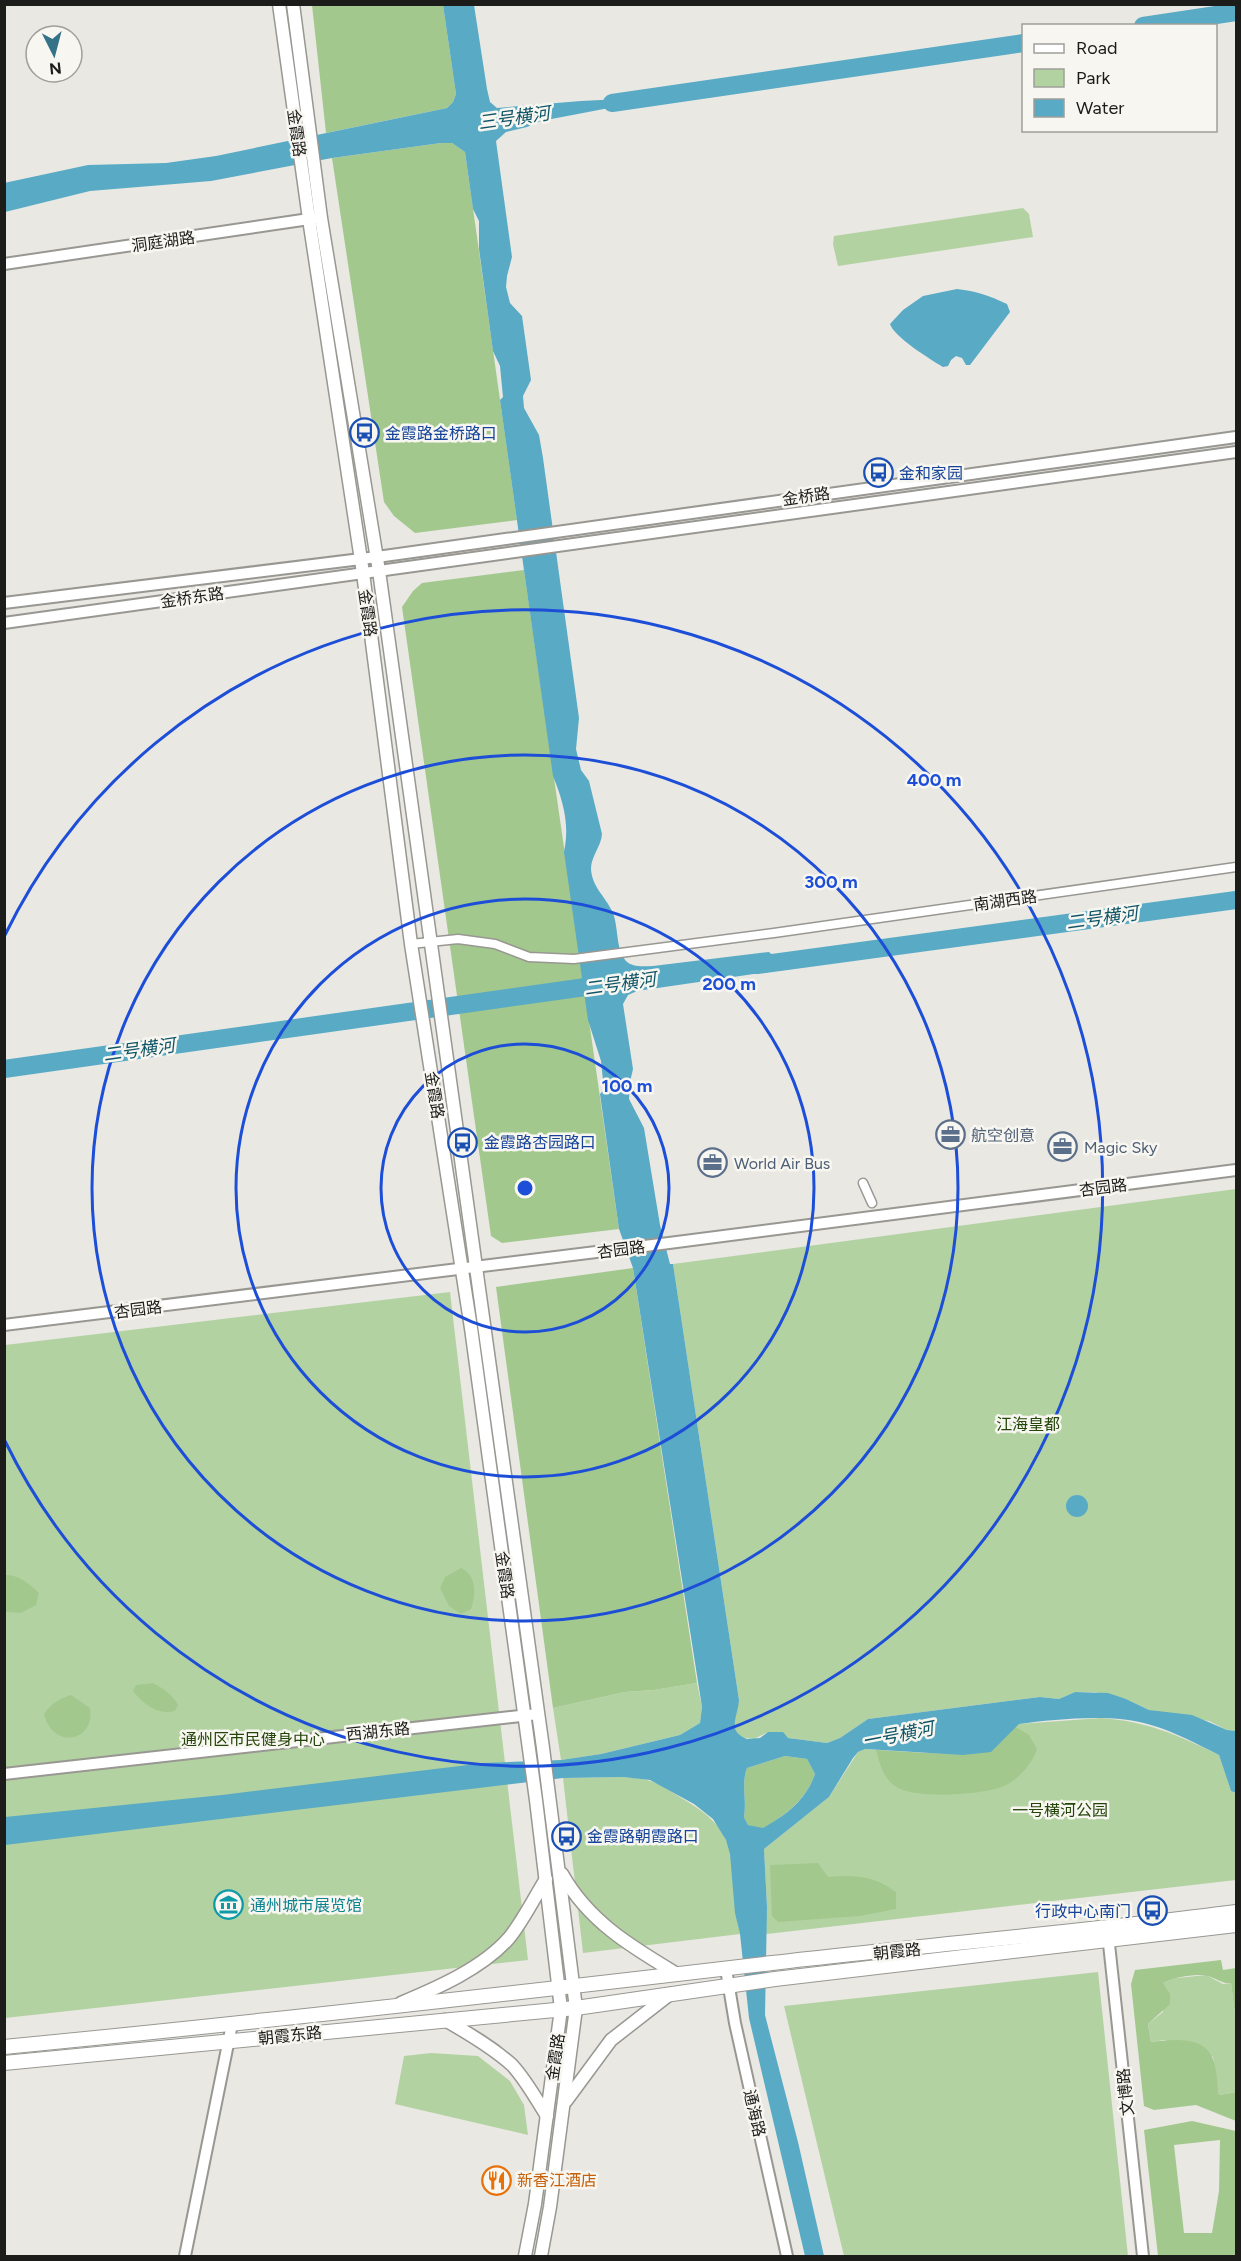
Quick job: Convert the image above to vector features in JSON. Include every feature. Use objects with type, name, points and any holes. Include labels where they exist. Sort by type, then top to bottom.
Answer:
[{"type":"main road","name":"金霞路","points":[[279,4],[297,129],[309,173],[411,944],[531,1714],[543,1748],[576,2008],[550,2207],[541,2256]]},
{"type":"main road","name":"金霞路","points":[[293,4],[310,127],[309,173]]},
{"type":"main road","name":"金霞路","points":[[315,218],[377,556],[477,1267],[531,1714],[529,1743],[561,2009],[535,2204],[525,2256]]},
{"type":"main road","points":[[558,1867],[572,1891],[610,1931],[677,1974]]},
{"type":"main road","points":[[398,2005],[451,1981],[483,1960],[508,1939],[546,1878]]},
{"type":"main road","name":"朝霞路","points":[[576,2008],[734,1984],[1108,1934],[1236,1912]]},
{"type":"main road","name":"朝霞路","points":[[558,1988],[772,1963],[1236,1925]]},
{"type":"main road","name":"朝霞东路","points":[[4,2047],[232,2025],[558,1988]]},
{"type":"main road","points":[[563,2104],[611,2040],[670,1994]]},
{"type":"main road","name":"朝霞东路","points":[[4,2063],[576,2008]]},
{"type":"main road","points":[[445,2020],[481,2041],[512,2066],[532,2091],[547,2116]]},
{"type":"street","name":"洞庭湖路","points":[[4,264],[315,218]]},
{"type":"street","name":"金桥路","points":[[377,556],[1236,436]]},
{"type":"street","name":"金桥路","points":[[379,571],[1236,452]]},
{"type":"street","name":"金桥东路","points":[[4,603],[377,556]]},
{"type":"street","name":"金桥东路","points":[[4,623],[379,571]]},
{"type":"street","name":"南湖西路","points":[[411,944],[458,939],[495,944],[529,957],[574,959],[1236,867]]},
{"type":"street","name":"杏园路","points":[[4,1325],[669,1244],[1236,1170]]},
{"type":"street","points":[[863,1183],[872,1203]]},
{"type":"street","name":"西湖东路","points":[[4,1774],[531,1714]]},
{"type":"street","name":"文博路","points":[[1108,1934],[1143,2256]]},
{"type":"street","name":"通海路","points":[[732,1968],[787,2256]]},
{"type":"street","points":[[185,2256],[232,2025]]},
{"type":"green space","points":[[312,5],[443,5],[456,94],[453,102],[447,108],[326,133]]},
{"type":"green space","points":[[452,143],[465,152],[517,520],[415,533],[394,516],[384,502],[332,158]]},
{"type":"green space","points":[[1023,208],[1029,214],[1033,237],[838,266],[833,244],[834,236]]},
{"type":"green space","points":[[524,570],[619,1229],[502,1243],[491,1236],[402,607],[422,583]]},
{"type":"green space","name":"江海皇都","points":[[1236,1189],[1236,1731],[1227,1730],[1209,1721],[1149,1710],[1126,1699],[1095,1692],[1075,1692],[1059,1699],[1040,1697],[868,1719],[840,1738],[827,1743],[788,1738],[768,1732],[754,1739],[740,1737],[733,1726],[739,1700],[673,1264]]},
{"type":"green space","points":[[633,1268],[697,1683],[625,1692],[553,1708],[496,1287]]},
{"type":"green space","name":"通州区市民健身中心","points":[[450,1292],[528,1960],[5,2018],[5,1345]]},
{"type":"green space","points":[[461,1568],[473,1580],[474,1598],[471,1609],[461,1614],[449,1606],[440,1588],[445,1577]]},
{"type":"green space","points":[[5,1575],[19,1578],[39,1593],[36,1605],[21,1613],[5,1612]]},
{"type":"green space","points":[[153,1683],[173,1698],[178,1705],[175,1711],[157,1710],[141,1700],[133,1691],[136,1685]]},
{"type":"green space","points":[[697,1683],[702,1707],[700,1723],[680,1735],[601,1754],[561,1760],[553,1708],[625,1692]]},
{"type":"green space","points":[[71,1695],[90,1708],[90,1719],[87,1728],[80,1734],[64,1737],[49,1726],[44,1714],[56,1702]]},
{"type":"green space","name":"一号横河公园","points":[[1101,1718],[1133,1722],[1162,1730],[1219,1755],[1231,1791],[1236,1793],[1236,1880],[767,1934],[765,1931],[767,1907],[764,1849],[829,1797],[858,1752],[865,1749],[923,1754],[1019,1724]]},
{"type":"green space","points":[[1014,1726],[1029,1735],[1037,1749],[1035,1754],[1014,1780],[1004,1786],[981,1792],[932,1795],[904,1790],[895,1786],[888,1779],[882,1770],[876,1750],[963,1755],[1004,1739]]},
{"type":"green space","points":[[785,1756],[807,1759],[815,1774],[811,1783],[794,1806],[763,1829],[748,1825],[744,1817],[744,1780],[747,1768]]},
{"type":"green space","points":[[623,1777],[647,1780],[663,1786],[709,1817],[722,1832],[727,1841],[732,1862],[740,1934],[583,1953],[563,1778]]},
{"type":"green space","points":[[818,1863],[828,1877],[864,1877],[887,1886],[896,1892],[896,1909],[860,1916],[778,1922],[772,1916],[770,1865]]},
{"type":"green space","points":[[1221,1960],[1223,1970],[1236,1968],[1236,2023],[1231,1983],[1197,1975],[1163,1983],[1170,1994],[1170,2004],[1148,2024],[1151,2042],[1185,2040],[1201,2045],[1207,2050],[1215,2065],[1219,2095],[1236,2092],[1236,2121],[1196,2105],[1154,2110],[1144,2106],[1131,1984],[1135,1970]]},
{"type":"green space","points":[[1098,1972],[1128,2256],[844,2256],[784,2006]]},
{"type":"green space","points":[[1206,1975],[1223,1984],[1231,1983],[1236,2023],[1236,2092],[1219,2095],[1213,2057],[1164,2040],[1151,2042],[1148,2024],[1163,2012],[1162,1983],[1168,1979]]},
{"type":"green space","points":[[431,2053],[478,2056],[510,2081],[524,2105],[528,2135],[395,2104],[404,2056]]},
{"type":"green space","points":[[1192,2121],[1236,2131],[1235,2256],[1158,2256],[1144,2130]],"holes":[[[1220,2140],[1219,2191],[1212,2233],[1184,2233],[1174,2145]]]},
{"type":"water","name":"一号横河","points":[[443,5],[474,5],[487,89],[490,102],[497,108],[640,98],[609,108],[541,121],[506,132],[496,141],[512,257],[506,287],[510,303],[522,316],[531,380],[523,396],[524,408],[539,435],[543,458],[579,718],[576,749],[581,770],[589,781],[602,834],[591,864],[594,881],[612,911],[620,950],[626,961],[632,965],[653,966],[769,952],[779,961],[775,971],[637,991],[628,995],[623,1004],[633,1069],[629,1099],[644,1128],[660,1225],[670,1264],[673,1264],[739,1700],[735,1728],[741,1736],[747,1739],[760,1738],[768,1732],[783,1732],[788,1738],[827,1743],[840,1738],[868,1719],[1040,1697],[1059,1699],[1075,1692],[1108,1693],[1149,1710],[1192,1715],[1227,1730],[1236,1731],[1236,1793],[1231,1791],[1219,1755],[1160,1728],[1120,1719],[1068,1719],[1019,1724],[991,1752],[963,1755],[865,1749],[853,1758],[829,1797],[764,1849],[767,1907],[765,2015],[798,2142],[824,2256],[805,2256],[749,2018],[740,1934],[735,1913],[730,1854],[726,1840],[713,1819],[694,1804],[650,1780],[623,1777],[563,1778],[5,1845],[5,1817],[222,1795],[484,1763],[561,1760],[601,1754],[680,1735],[700,1723],[702,1707],[633,1268],[619,1229],[600,1094],[604,1090],[601,1061],[588,1020],[564,852],[566,832],[564,813],[553,776],[500,400],[503,397],[500,366],[493,351],[479,249],[479,221],[473,209],[465,152],[452,143],[441,143],[332,158],[211,181],[90,191],[5,212],[4,183],[88,165],[166,163],[216,156],[447,108],[453,102],[456,94]],"holes":[[[785,1756],[807,1759],[815,1774],[801,1799],[780,1818],[763,1828],[748,1825],[744,1817],[744,1780],[747,1768]]]},
{"type":"water","points":[[957,289],[1001,301],[1007,304],[1010,312],[970,365],[966,365],[962,358],[956,356],[948,366],[943,367],[905,341],[890,324],[903,310],[923,296]]},
{"type":"water","points":[[1073,1495],[1081,1495],[1088,1502],[1088,1510],[1081,1517],[1073,1517],[1066,1510],[1066,1502]]},
{"type":"waterway","name":"三号横河","points":[[1156,24],[1236,12]]},
{"type":"waterway","name":"三号横河","points":[[612,103],[1022,43]]},
{"type":"waterway","name":"二号横河","points":[[757,965],[1236,900]]},
{"type":"waterway","name":"二号横河","points":[[4,1069],[607,984]]},
{"type":"place","name":"金霞路金桥路口","points":[[364,433]]},
{"type":"place","name":"金和家园","points":[[878,473]]},
{"type":"place","name":"航空创意","points":[[950,1135]]},
{"type":"place","name":"金霞路杏园路口","points":[[463,1142]]},
{"type":"place","name":"Magic Sky","points":[[1063,1147]]},
{"type":"place","name":"World Air Bus","points":[[713,1163]]},
{"type":"place","name":"金霞路朝霞路口","points":[[566,1836]]},
{"type":"place","name":"通州城市展览馆","points":[[229,1905]]},
{"type":"place","name":"行政中心南门","points":[[1152,1911]]},
{"type":"place","name":"新香江酒店","points":[[496,2180]]}]
